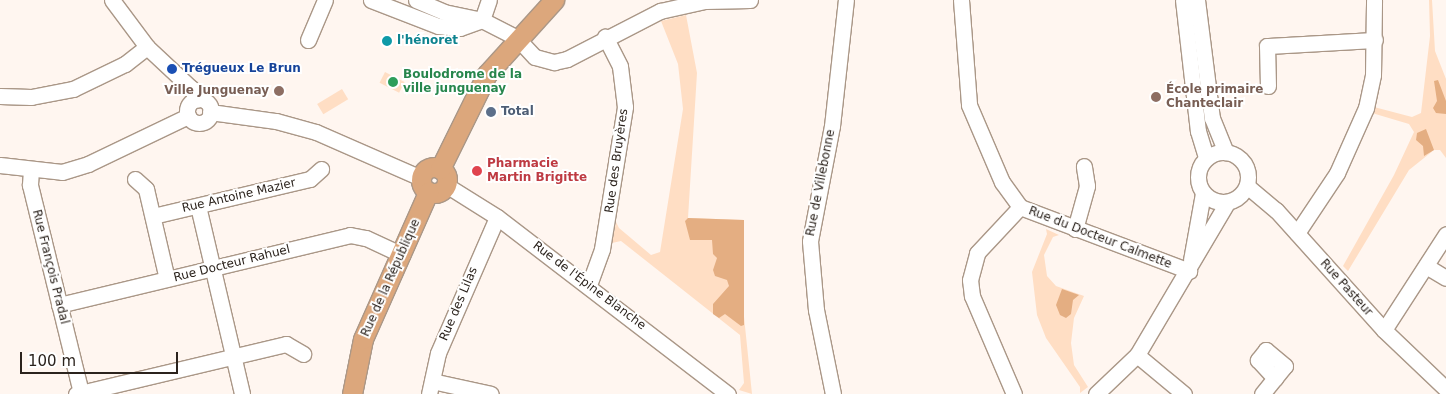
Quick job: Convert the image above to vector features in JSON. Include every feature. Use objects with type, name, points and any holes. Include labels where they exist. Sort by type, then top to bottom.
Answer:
[{"type":"main road","points":[[424,185],[436,193],[487,74],[517,38],[554,0]]},
{"type":"main road","name":"Rue de la République","points":[[352,394],[363,340],[402,255],[424,185]]},
{"type":"street","points":[[0,165],[30,170],[62,172],[88,164],[192,106],[207,103],[210,112],[207,120],[200,123],[192,106],[182,80],[147,47],[112,0]]},
{"type":"street","points":[[308,40],[325,0]]},
{"type":"street","points":[[370,0],[438,26],[460,28],[482,20]]},
{"type":"street","points":[[416,0],[444,12],[482,20],[517,38],[535,57],[554,62],[567,59],[605,37],[660,11],[705,1],[750,0]]},
{"type":"street","points":[[482,20],[489,0]]},
{"type":"street","name":"Rue de Villebonne","points":[[833,394],[816,310],[810,241],[832,126],[846,0]]},
{"type":"street","name":"Rue du Docteur Calmette","points":[[961,0],[969,105],[1002,182],[1020,207],[1189,271]]},
{"type":"street","points":[[1183,0],[1198,131],[1206,158]]},
{"type":"street","points":[[1197,0],[1212,118],[1226,152],[1245,164],[1247,186],[1240,197],[1227,203],[1214,201],[1203,193]]},
{"type":"street","points":[[1297,233],[1337,173],[1356,135],[1373,75],[1374,0]]},
{"type":"street","name":"Rue des Bruyères","points":[[589,286],[602,250],[625,107],[620,66],[605,37]]},
{"type":"street","points":[[1268,86],[1267,46],[1374,40]]},
{"type":"street","points":[[0,96],[32,97],[73,89],[125,64],[147,47]]},
{"type":"street","points":[[210,112],[276,121],[316,132],[424,185]]},
{"type":"street","points":[[1189,271],[1203,193],[1198,171],[1206,158],[1226,152]]},
{"type":"street","points":[[1075,229],[1087,186],[1084,166]]},
{"type":"street","name":"Rue Antoine Mazier","points":[[153,216],[310,179],[321,169]]},
{"type":"street","name":"Rue François Pradal","points":[[30,170],[30,185],[78,393]]},
{"type":"street","name":"Rue de l'Épine Blanche","points":[[443,177],[589,286],[728,394]]},
{"type":"street","points":[[135,179],[146,189],[167,279]]},
{"type":"street","name":"Rue Pasteur","points":[[1247,186],[1297,233],[1384,330],[1446,389]]},
{"type":"street","points":[[1096,394],[1137,356],[1189,271],[1227,203]]},
{"type":"street","points":[[198,206],[242,394]]},
{"type":"street","points":[[1014,394],[972,296],[970,280],[977,253],[1020,207]]},
{"type":"street","name":"Rue des Lilas","points":[[431,388],[445,336],[497,217]]},
{"type":"street","points":[[1384,330],[1446,234]]},
{"type":"street","name":"Rue Docteur Rahuel","points":[[59,305],[350,236],[366,238],[402,255]]},
{"type":"street","points":[[1426,266],[1446,278]]},
{"type":"street","points":[[78,393],[286,344],[303,354]]},
{"type":"street","points":[[1137,356],[1184,394]]},
{"type":"street","points":[[1262,394],[1275,378]]},
{"type":"street","points":[[431,388],[491,394]]},
{"type":"shaded area","points":[[1429,0],[1432,0],[1435,51],[1446,79],[1446,158],[1440,150],[1434,150],[1409,170],[1348,271],[1343,266],[1394,175],[1414,132],[1409,124],[1372,113],[1374,107],[1412,117],[1421,113],[1430,36]]},
{"type":"shaded area","points":[[686,15],[697,73],[688,218],[744,220],[743,307],[752,394],[739,390],[744,383],[740,335],[621,241],[612,243],[616,222],[619,228],[651,255],[660,252],[683,109],[678,64],[661,21]]},
{"type":"shaded area","name":"Boulodrome de la ville junguenay","points":[[385,72],[405,82],[399,93],[380,83]]},
{"type":"shaded area","points":[[1438,80],[1446,101],[1446,114],[1436,113],[1433,108],[1437,101],[1434,81]]},
{"type":"shaded area","points":[[342,89],[348,99],[323,114],[317,104]]},
{"type":"shaded area","points":[[1426,129],[1434,150],[1424,156],[1423,146],[1416,140],[1417,133]]},
{"type":"shaded area","points":[[688,218],[744,220],[744,325],[741,326],[725,314],[719,318],[713,314],[713,304],[729,286],[727,280],[715,276],[713,270],[717,258],[713,254],[712,240],[690,240],[685,221]]},
{"type":"shaded area","points":[[1046,229],[1059,235],[1053,237],[1044,255],[1047,276],[1056,286],[1084,296],[1074,318],[1071,343],[1074,365],[1088,387],[1080,393],[1080,387],[1046,338],[1037,315],[1032,272],[1047,234]]},
{"type":"shaded area","points":[[1062,289],[1079,295],[1073,300],[1071,314],[1066,318],[1060,315],[1056,305]]},
{"type":"place","name":"l'hénoret","points":[[387,41]]},
{"type":"place","name":"Trégueux Le Brun","points":[[172,69]]},
{"type":"place","name":"Boulodrome de la ville junguenay","points":[[393,82]]},
{"type":"place","name":"Ville Junguenay","points":[[279,91]]},
{"type":"place","name":"École primaire Chanteclair","points":[[1156,97]]},
{"type":"place","name":"Total","points":[[491,112]]},
{"type":"place","name":"Pharmacie Martin Brigitte","points":[[477,171]]}]
